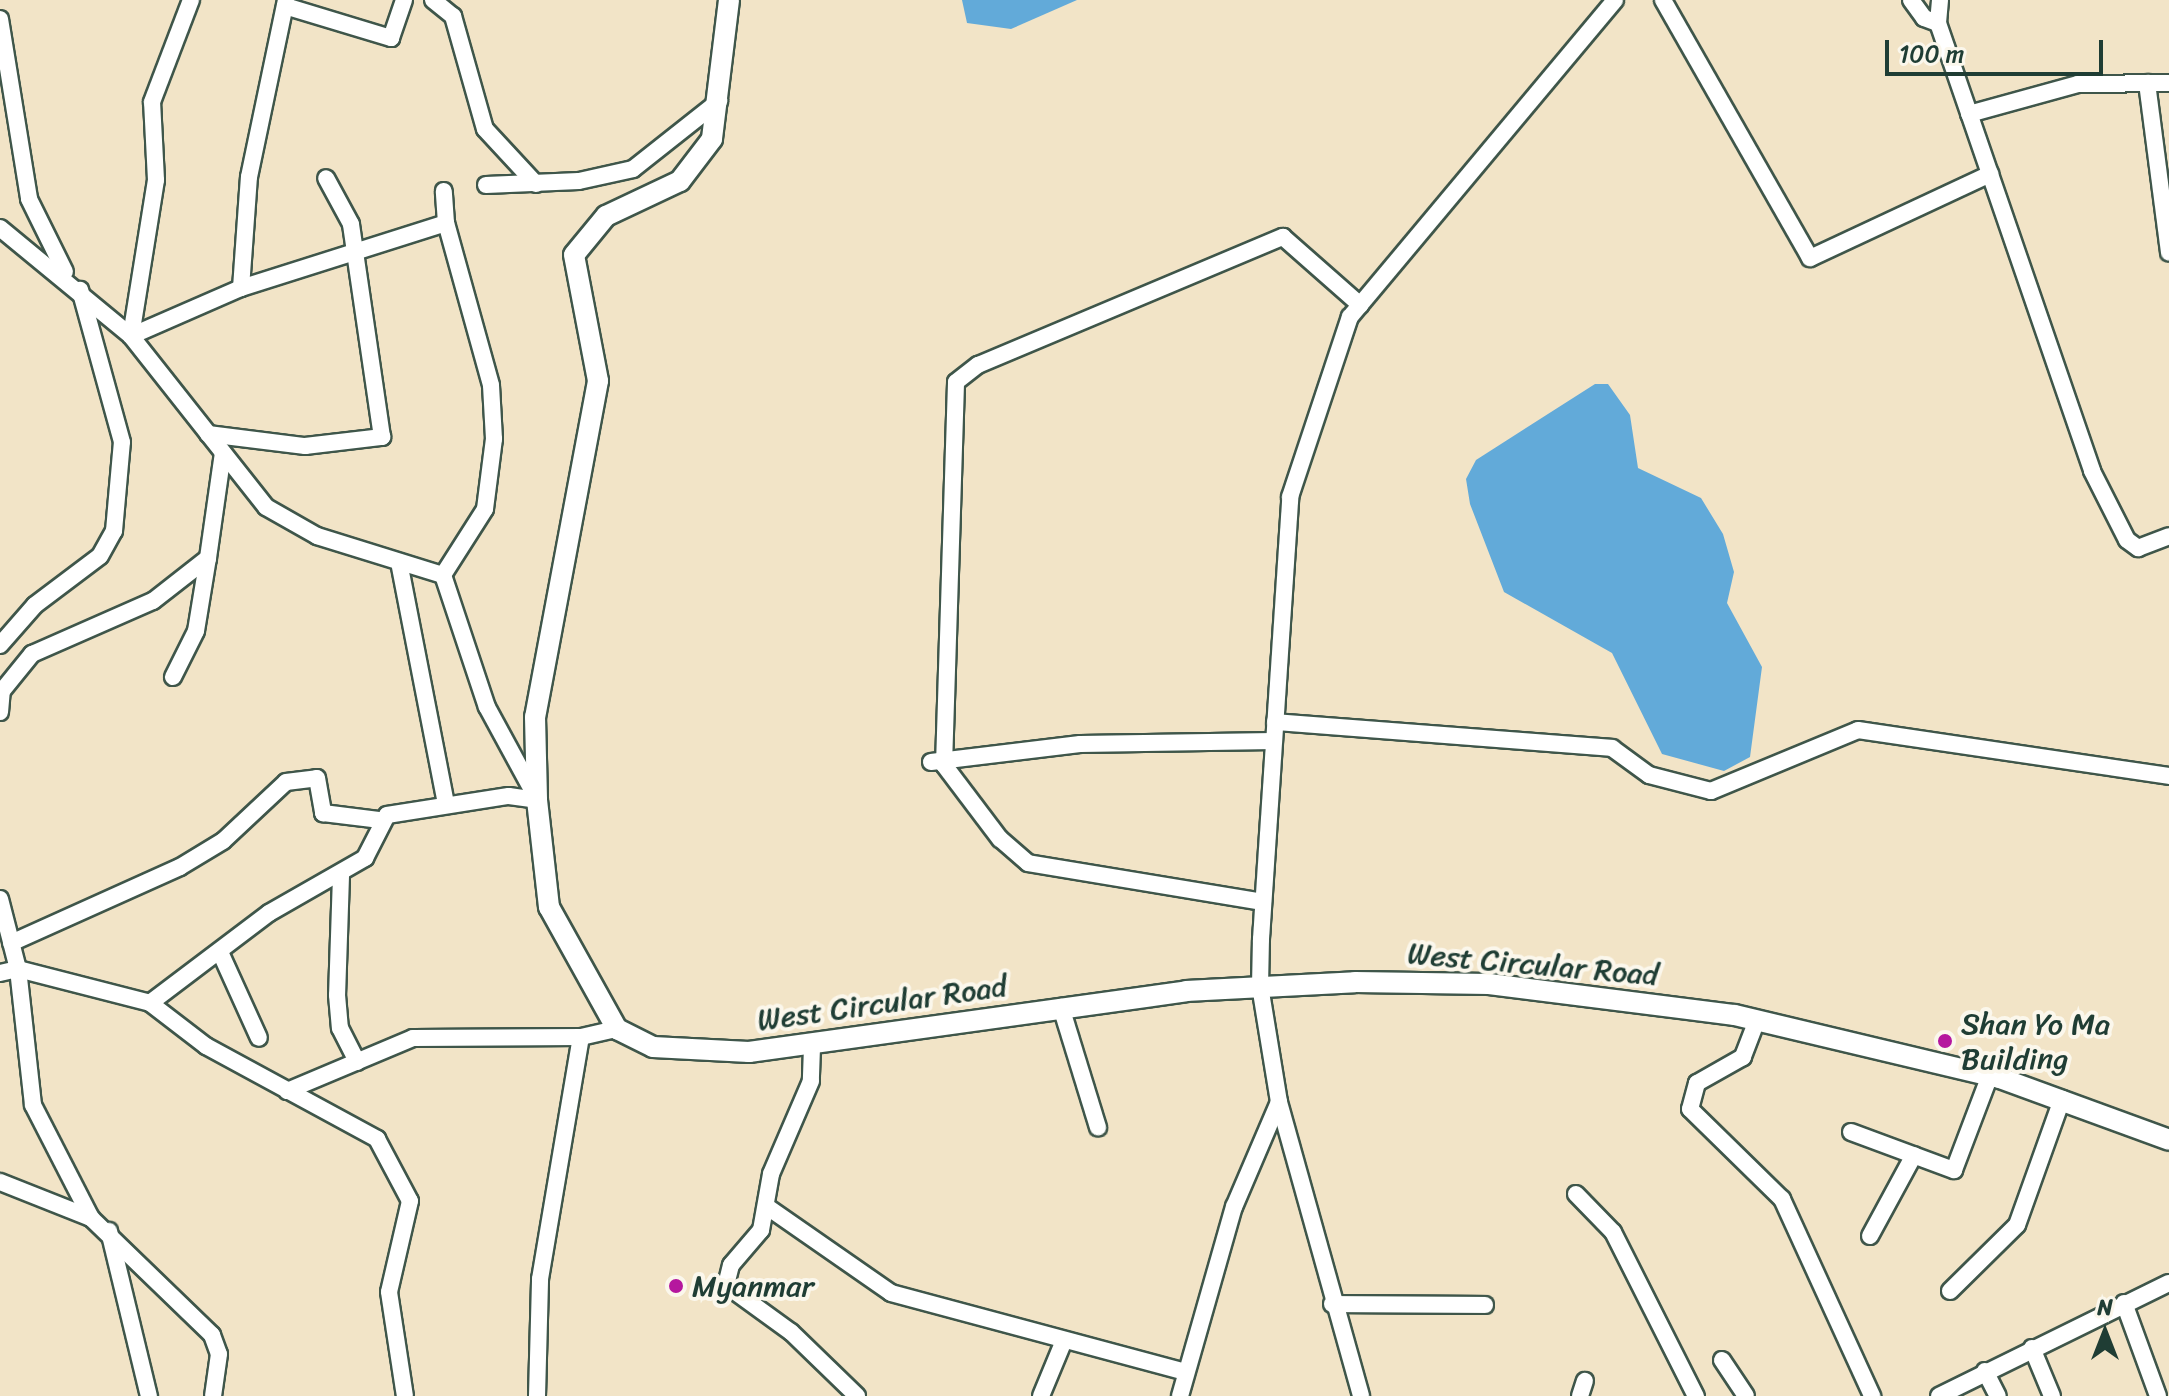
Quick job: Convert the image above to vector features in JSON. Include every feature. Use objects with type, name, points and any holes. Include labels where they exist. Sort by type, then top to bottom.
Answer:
[{"type":"street","points":[[131,336],[156,180],[152,102],[191,0]]},
{"type":"street","points":[[241,288],[249,177],[286,3],[391,38],[404,0]]},
{"type":"street","points":[[433,0],[453,16],[473,106],[485,129],[536,184]]},
{"type":"street","points":[[287,1091],[413,1038],[581,1037],[617,1029],[549,907],[537,800],[535,717],[598,381],[574,255],[606,216],[680,181],[712,139],[719,101],[719,33],[729,0]]},
{"type":"street","points":[[1361,1396],[1332,1304],[1279,1102],[1260,986],[1290,497],[1360,305],[1615,0]]},
{"type":"street","points":[[1663,0],[1810,258],[1990,174]]},
{"type":"street","points":[[1911,0],[1924,18],[1938,23]]},
{"type":"street","points":[[1940,0],[1938,23],[2092,471],[2127,540],[2138,548],[2169,536]]},
{"type":"street","points":[[0,19],[29,199],[73,282],[122,442],[114,531],[100,556],[35,605],[0,645]]},
{"type":"street","points":[[2147,83],[2169,253]]},
{"type":"street","points":[[1969,114],[2078,84],[2169,83]]},
{"type":"street","points":[[486,185],[536,184],[633,169],[719,101]]},
{"type":"street","points":[[208,434],[305,446],[380,441],[383,422],[351,256],[348,213],[326,178]]},
{"type":"street","points":[[443,575],[485,509],[494,439],[491,385],[446,223],[444,191]]},
{"type":"street","points":[[131,336],[241,288],[351,256],[446,223]]},
{"type":"street","points":[[0,228],[73,282],[131,336],[266,507],[317,536],[443,575]]},
{"type":"street","points":[[1263,902],[1028,863],[1000,839],[937,760],[956,382],[978,365],[1283,237],[1360,305]]},
{"type":"street","points":[[173,677],[196,631],[223,453]]},
{"type":"street","points":[[0,712],[1,691],[32,654],[153,601],[208,558]]},
{"type":"street","points":[[399,562],[446,804]]},
{"type":"street","points":[[443,575],[487,707],[537,800]]},
{"type":"street","points":[[1275,722],[1612,748],[1649,775],[1711,791],[1858,730],[2169,776]]},
{"type":"street","points":[[937,760],[1080,744],[1274,741]]},
{"type":"street","points":[[11,943],[180,867],[223,841],[286,782],[317,778],[323,813],[379,820],[446,804],[509,796],[537,800]]},
{"type":"street","points":[[150,1003],[269,913],[341,876],[365,858],[379,820]]},
{"type":"street","points":[[341,876],[337,995],[340,1028],[357,1062]]},
{"type":"street","points":[[0,899],[18,969],[33,1105],[91,1218]]},
{"type":"street","points":[[220,952],[259,1038]]},
{"type":"street","points":[[0,973],[18,969],[150,1003],[206,1046],[377,1139],[410,1201],[389,1292],[405,1396]]},
{"type":"street","name":"West Circular Road","points":[[617,1029],[653,1047],[812,1047],[1061,1007],[1260,986],[1489,984],[1757,1020],[1990,1075],[2169,1140]]},
{"type":"street","points":[[1061,1007],[1098,1127]]},
{"type":"street","points":[[1757,1020],[1743,1057],[1697,1083],[1690,1109],[1782,1199],[1867,1394]]},
{"type":"street","points":[[537,1396],[540,1279],[581,1037]]},
{"type":"street","points":[[812,1047],[811,1081],[777,1157],[761,1230],[731,1265],[726,1285],[791,1332],[857,1396]]},
{"type":"street","points":[[1851,1132],[1954,1170],[1990,1075]]},
{"type":"street","points":[[1950,1291],[2017,1225],[2062,1099]]},
{"type":"street","points":[[1180,1396],[1234,1207],[1279,1102]]},
{"type":"street","points":[[1870,1236],[1914,1155]]},
{"type":"street","points":[[0,1182],[91,1218],[109,1231],[212,1335],[219,1354],[213,1396]]},
{"type":"street","points":[[1576,1194],[1613,1232],[1696,1396]]},
{"type":"street","points":[[766,1206],[891,1293],[1063,1343],[1185,1372]]},
{"type":"street","points":[[109,1231],[149,1396]]},
{"type":"street","points":[[1939,1396],[2169,1283]]},
{"type":"street","points":[[2124,1303],[2158,1396]]},
{"type":"street","points":[[1332,1304],[1485,1305]]},
{"type":"street","points":[[1041,1396],[1063,1343]]},
{"type":"street","points":[[2032,1348],[2052,1396]]},
{"type":"street","points":[[1722,1360],[1746,1396]]},
{"type":"street","points":[[1985,1371],[1998,1396]]},
{"type":"water","points":[[962,0],[1077,0],[1011,29],[967,23]]},
{"type":"water","points":[[1595,384],[1608,384],[1630,415],[1638,468],[1701,498],[1723,534],[1734,572],[1727,603],[1762,667],[1750,757],[1724,771],[1662,754],[1612,653],[1504,592],[1470,504],[1466,479],[1476,460]]},
{"type":"place","name":"Shan Yo Ma Building","points":[[1945,1041]]},
{"type":"place","name":"Myanmar","points":[[676,1286]]}]
